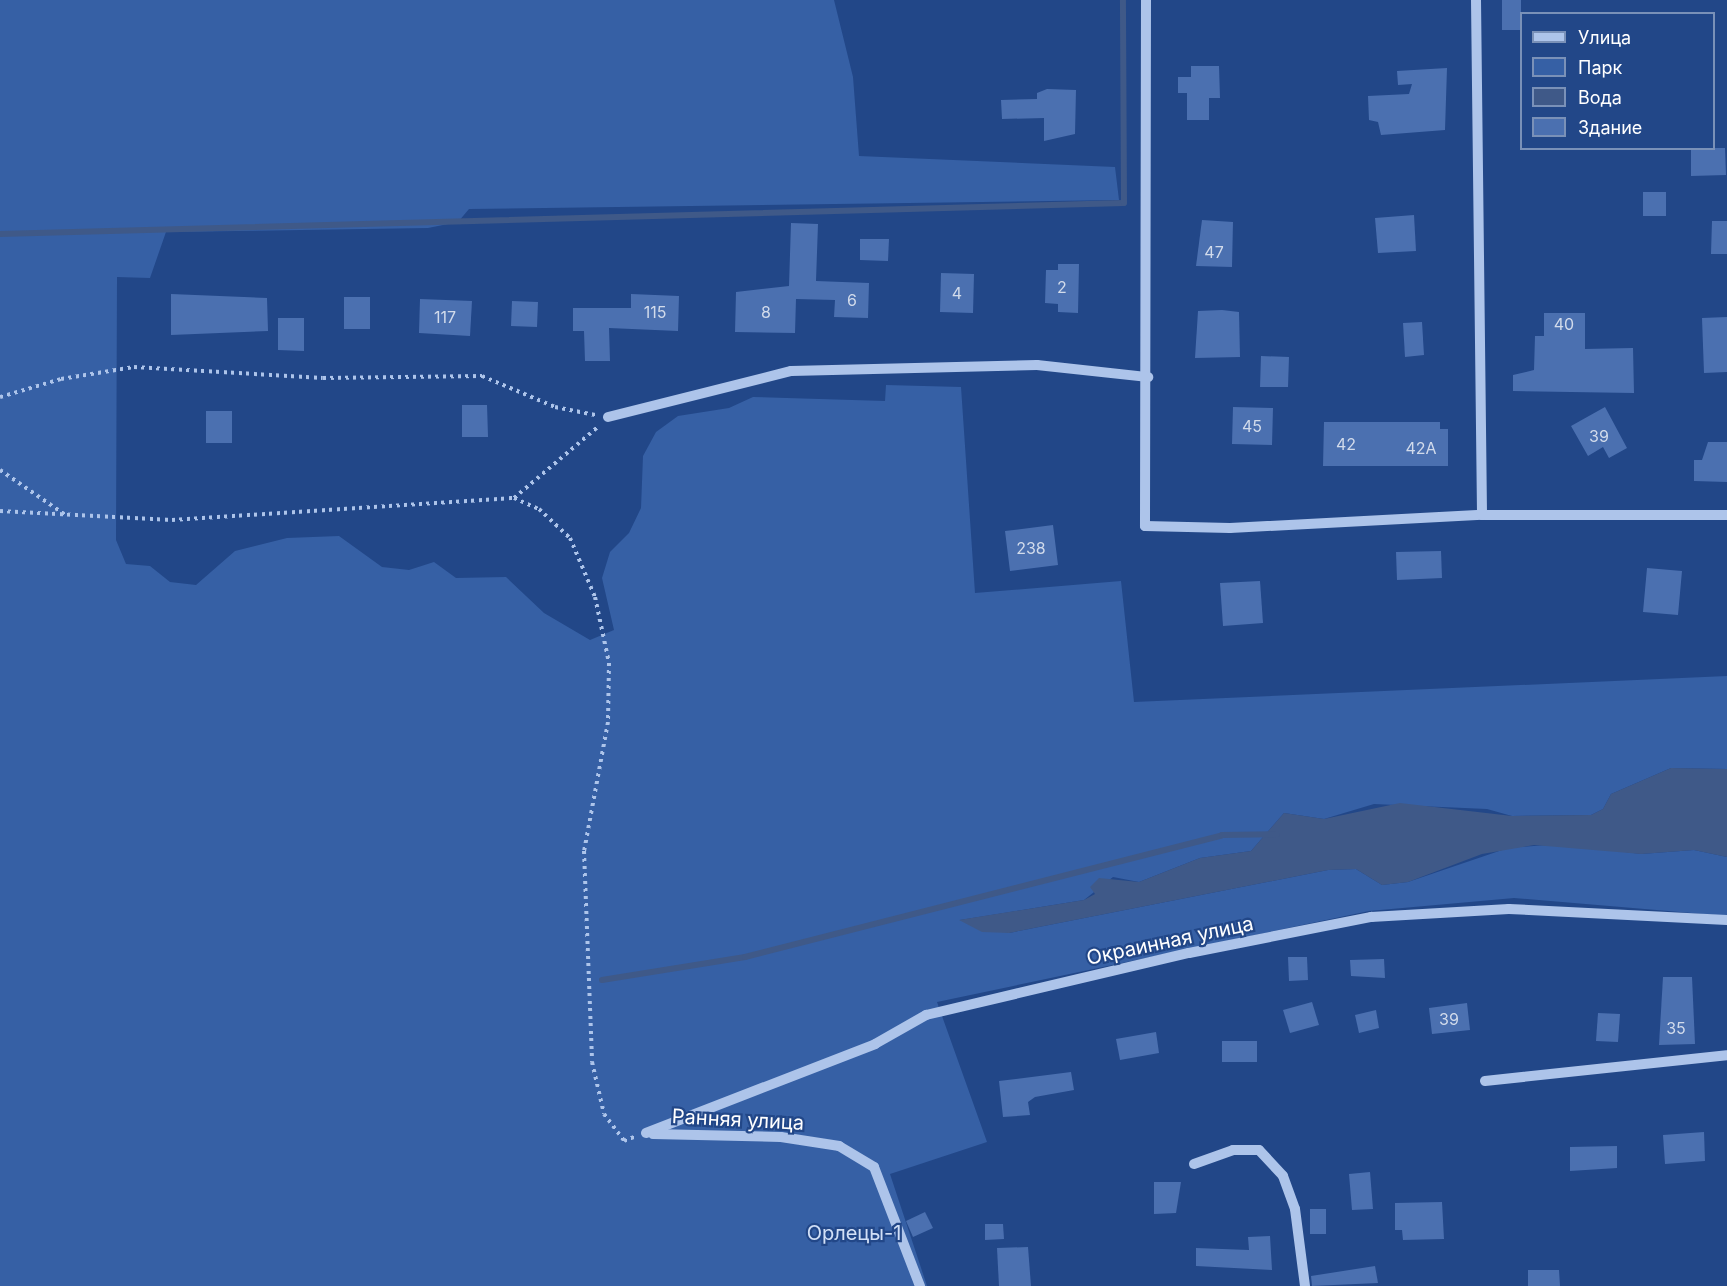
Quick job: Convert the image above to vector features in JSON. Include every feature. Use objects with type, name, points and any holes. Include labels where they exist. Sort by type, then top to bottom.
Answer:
[{"type":"street","points":[[1146,0],[1148,377],[1145,526],[1230,528],[1482,514],[1727,515]]},
{"type":"street","points":[[1476,0],[1482,514]]},
{"type":"street","points":[[608,417],[791,371],[1037,365],[1148,377]]},
{"type":"street","name":"Окраинная улица","points":[[646,1134],[875,1044],[926,1015],[1246,942],[1371,917],[1509,909],[1727,920]]},
{"type":"street","points":[[1485,1081],[1727,1055]]},
{"type":"street","name":"Ранняя улица","points":[[646,1134],[781,1137],[839,1146],[874,1167],[920,1286]]},
{"type":"street","points":[[1194,1164],[1233,1150],[1259,1150],[1283,1176],[1294,1209],[1305,1286]]},
{"type":"path","points":[[0,397],[61,379],[134,368],[323,378],[482,376],[555,407],[608,417]]},
{"type":"path","points":[[514,498],[608,417]]},
{"type":"path","points":[[0,470],[68,516]]},
{"type":"path","points":[[0,511],[172,520],[514,498],[539,509],[570,538],[595,597],[609,663],[608,722],[584,852],[592,1062],[604,1114],[624,1140],[646,1134]]},
{"type":"green space","name":"Орлецы-1","points":[[0,0],[834,0],[853,77],[859,156],[1115,167],[1119,200],[469,209],[458,222],[428,228],[166,232],[150,278],[117,277],[116,540],[126,564],[150,566],[170,582],[196,585],[235,551],[287,538],[339,536],[382,567],[409,570],[434,562],[456,578],[506,577],[544,613],[590,640],[614,630],[602,578],[610,552],[629,533],[641,508],[643,456],[656,432],[678,416],[729,408],[753,397],[885,401],[886,385],[961,387],[975,593],[1121,581],[1134,702],[1727,676],[1727,769],[1671,768],[1611,794],[1603,809],[1591,815],[1512,816],[1487,809],[1374,804],[1324,819],[1284,813],[1251,851],[1200,858],[1139,882],[1113,877],[1084,900],[960,920],[1009,933],[1328,870],[1356,869],[1382,885],[1408,882],[1508,848],[1560,844],[1641,854],[1694,850],[1727,857],[1727,916],[1514,898],[1369,911],[937,1002],[987,1142],[890,1174],[927,1286],[0,1286]]},
{"type":"water","points":[[1671,768],[1727,769],[1727,857],[1694,850],[1641,854],[1534,845],[1482,854],[1408,882],[1382,885],[1356,869],[1328,870],[1009,933],[982,932],[959,920],[1084,900],[1095,894],[1090,887],[1099,878],[1139,882],[1200,858],[1251,851],[1284,813],[1324,819],[1400,803],[1512,816],[1591,815],[1603,809],[1611,794]]},
{"type":"building","points":[[1502,0],[1521,0],[1520,30],[1502,30]]},
{"type":"building","points":[[1191,66],[1219,66],[1220,98],[1209,98],[1209,120],[1187,120],[1187,93],[1178,93],[1178,77],[1191,77]]},
{"type":"building","points":[[1447,68],[1445,130],[1381,135],[1378,122],[1369,120],[1368,96],[1409,94],[1412,84],[1398,85],[1397,71]]},
{"type":"building","points":[[1047,89],[1076,90],[1075,134],[1044,141],[1044,118],[1002,119],[1001,100],[1037,99],[1037,93]]},
{"type":"building","points":[[1725,148],[1726,175],[1691,176],[1691,150]]},
{"type":"building","points":[[1643,192],[1666,192],[1666,216],[1643,216]]},
{"type":"building","points":[[1414,215],[1416,251],[1378,253],[1375,218]]},
{"type":"building","points":[[1202,220],[1233,222],[1232,267],[1196,266]]},
{"type":"building","points":[[1712,221],[1727,221],[1727,254],[1711,254]]},
{"type":"building","points":[[791,223],[818,224],[816,281],[869,283],[868,318],[834,317],[835,300],[796,299],[795,333],[735,332],[736,292],[789,286]]},
{"type":"building","points":[[860,239],[889,239],[888,261],[860,260]]},
{"type":"building","points":[[1058,264],[1079,264],[1078,313],[1058,312],[1058,304],[1045,303],[1046,270],[1058,270]]},
{"type":"building","points":[[941,273],[974,274],[973,313],[940,312]]},
{"type":"building","points":[[171,294],[267,298],[268,331],[171,335]]},
{"type":"building","points":[[631,294],[679,296],[678,331],[609,328],[610,361],[585,361],[584,331],[573,331],[573,308],[631,308]]},
{"type":"building","points":[[344,297],[370,297],[370,329],[344,329]]},
{"type":"building","points":[[420,299],[472,301],[470,336],[419,333]]},
{"type":"building","points":[[512,301],[538,302],[537,327],[511,326]]},
{"type":"building","points":[[1198,311],[1239,312],[1240,357],[1195,358]]},
{"type":"building","points":[[1544,313],[1585,313],[1585,349],[1633,348],[1634,393],[1513,391],[1513,375],[1534,370],[1535,336],[1544,336]]},
{"type":"building","points":[[1727,317],[1727,372],[1704,373],[1702,318]]},
{"type":"building","points":[[278,318],[304,318],[304,351],[278,350]]},
{"type":"building","points":[[1422,322],[1424,355],[1405,357],[1403,323]]},
{"type":"building","points":[[1261,356],[1289,357],[1288,387],[1260,387]]},
{"type":"building","points":[[462,405],[487,405],[488,437],[462,437]]},
{"type":"building","points":[[1233,407],[1273,408],[1272,445],[1232,444]]},
{"type":"building","points":[[1605,407],[1627,448],[1609,458],[1603,447],[1588,456],[1571,426]]},
{"type":"building","points":[[206,411],[232,411],[232,443],[206,443]]},
{"type":"building","points":[[1324,422],[1440,422],[1440,429],[1448,429],[1448,466],[1323,466]]},
{"type":"building","points":[[1708,442],[1727,442],[1727,482],[1694,481],[1694,460],[1702,460]]},
{"type":"building","points":[[1053,525],[1058,565],[1010,571],[1005,531]]},
{"type":"building","points":[[1441,551],[1442,578],[1397,580],[1396,552]]},
{"type":"building","points":[[1647,568],[1682,571],[1678,615],[1643,612]]},
{"type":"building","points":[[1260,581],[1263,623],[1223,626],[1220,583]]},
{"type":"building","points":[[1288,957],[1307,957],[1308,980],[1289,981]]},
{"type":"building","points":[[1384,959],[1385,978],[1351,976],[1350,960]]},
{"type":"building","points":[[1663,977],[1692,977],[1695,1044],[1659,1045]]},
{"type":"building","points":[[1312,1002],[1319,1025],[1290,1033],[1283,1010]]},
{"type":"building","points":[[1467,1003],[1470,1030],[1432,1034],[1429,1008]]},
{"type":"building","points":[[1376,1010],[1379,1028],[1359,1033],[1355,1015]]},
{"type":"building","points":[[1598,1013],[1620,1014],[1618,1042],[1596,1041]]},
{"type":"building","points":[[1156,1032],[1159,1053],[1120,1060],[1116,1039]]},
{"type":"building","points":[[1222,1041],[1257,1041],[1257,1062],[1222,1062]]},
{"type":"building","points":[[1071,1072],[1074,1090],[1035,1097],[1028,1102],[1030,1115],[1003,1117],[999,1081]]},
{"type":"building","points":[[1704,1132],[1705,1161],[1665,1164],[1663,1135]]},
{"type":"building","points":[[1617,1146],[1617,1168],[1570,1171],[1570,1147]]},
{"type":"building","points":[[1370,1172],[1373,1209],[1352,1210],[1349,1174]]},
{"type":"building","points":[[1154,1182],[1181,1182],[1176,1213],[1154,1214]]},
{"type":"building","points":[[1442,1202],[1444,1239],[1403,1240],[1402,1230],[1395,1230],[1395,1203]]},
{"type":"building","points":[[1310,1209],[1326,1209],[1326,1234],[1310,1234]]},
{"type":"building","points":[[925,1212],[933,1228],[913,1237],[906,1221]]},
{"type":"building","points":[[985,1224],[1003,1224],[1004,1239],[985,1240]]},
{"type":"building","points":[[1270,1236],[1272,1270],[1196,1266],[1196,1248],[1249,1250],[1248,1237]]},
{"type":"building","points":[[1028,1247],[1031,1286],[999,1286],[997,1248]]},
{"type":"building","points":[[1375,1266],[1378,1283],[1312,1286],[1311,1276]]},
{"type":"building","points":[[1528,1270],[1559,1270],[1560,1286],[1528,1286]]},
{"type":"waterway","points":[[0,234],[1124,203],[1123,0]]},
{"type":"waterway","points":[[602,980],[745,957],[1222,835],[1277,834]]}]
